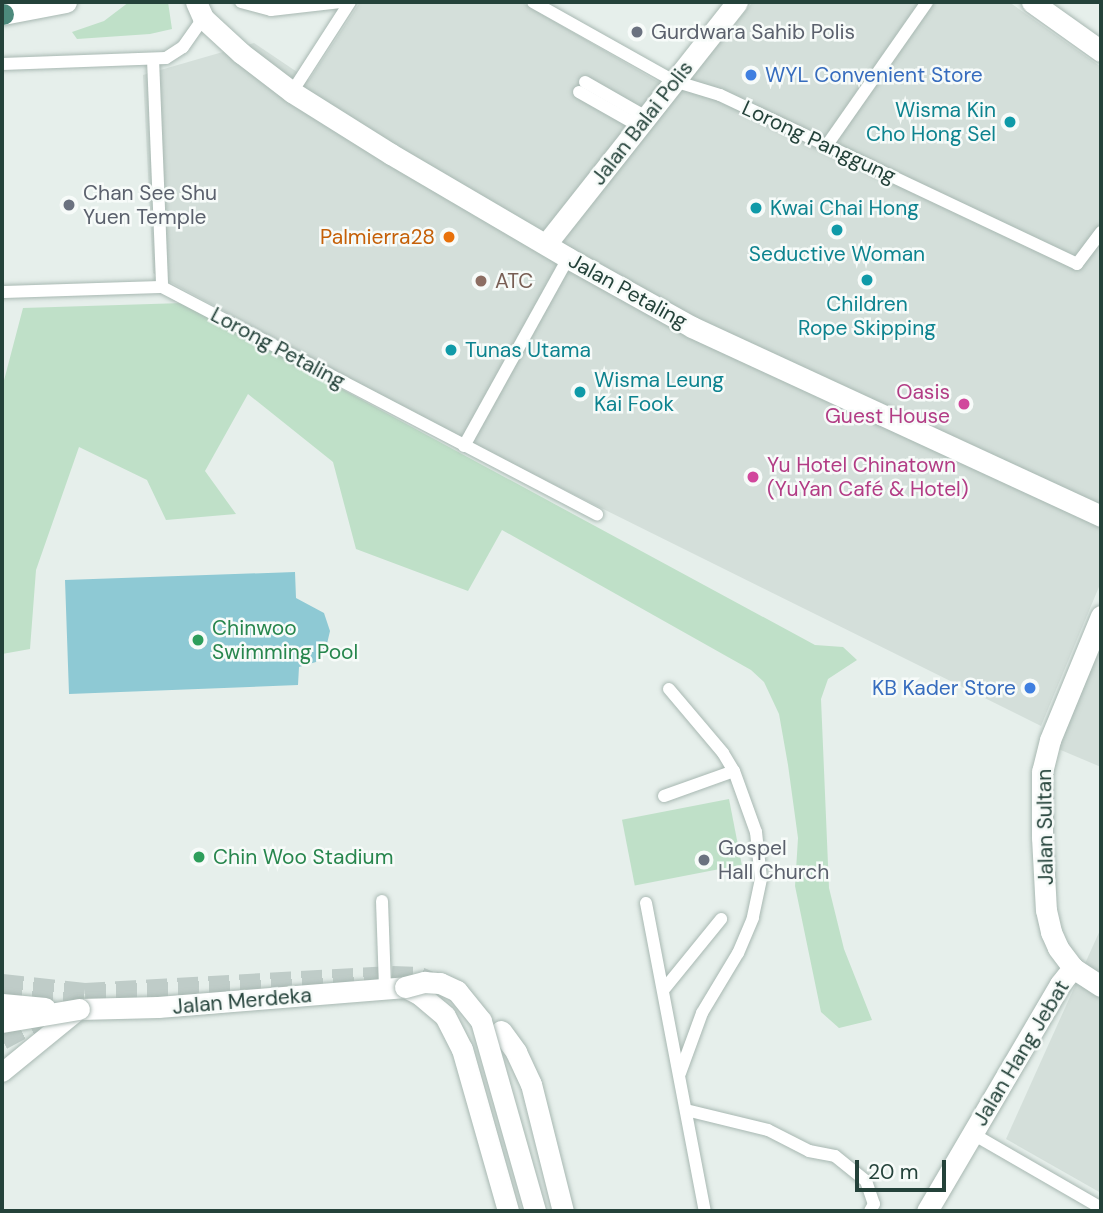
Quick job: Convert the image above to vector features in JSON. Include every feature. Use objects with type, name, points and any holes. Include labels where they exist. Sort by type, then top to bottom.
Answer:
[{"type":"street","points":[[2,15],[66,2]]},
{"type":"street","name":"Jalan Balai Polis","points":[[546,244],[737,2]]},
{"type":"street","points":[[1031,2],[1101,51]]},
{"type":"street","name":"Jalan Petaling","points":[[200,10],[241,53],[292,92],[391,154],[568,258],[692,327],[1101,516]]},
{"type":"street","name":"Jalan Sultan","points":[[1101,616],[1050,740],[1042,771],[1046,910],[1058,948],[1073,968],[1101,986]]},
{"type":"street","name":"Jalan Hang Jebat","points":[[927,1211],[1060,984],[1073,968]]},
{"type":"street","name":"Jalan Merdeka","points":[[2,1004],[79,1009],[158,1007],[395,988],[424,982],[440,983],[457,991],[481,1021],[535,1211]]},
{"type":"street","points":[[395,988],[432,1004],[456,1033],[508,1211]]},
{"type":"street","points":[[2,1072],[79,1009]]},
{"type":"street","name":"Jalan Merdeka","points":[[2,1022],[79,1009]]},
{"type":"street","points":[[501,1031],[516,1052],[531,1084],[563,1211]]},
{"type":"lane","points":[[241,2],[271,10],[341,2]]},
{"type":"lane","points":[[292,92],[350,2]]},
{"type":"lane","name":"Lorong Panggung","points":[[533,2],[674,81],[720,95],[1077,264],[1101,232]]},
{"type":"lane","points":[[827,145],[927,2]]},
{"type":"lane","points":[[2,64],[153,59],[177,54],[200,10]]},
{"type":"lane","points":[[2,292],[162,287],[153,59]]},
{"type":"lane","points":[[582,87],[643,121]]},
{"type":"lane","points":[[464,446],[568,258]]},
{"type":"lane","name":"Lorong Petaling","points":[[162,287],[597,514]]},
{"type":"lane","points":[[669,689],[723,753],[734,771],[757,832],[761,879],[753,918],[738,953],[702,1013],[680,1073]]},
{"type":"lane","points":[[664,796],[734,771]]},
{"type":"lane","points":[[382,901],[395,988]]},
{"type":"lane","points":[[646,903],[665,988],[705,1211]]},
{"type":"lane","points":[[665,988],[721,919]]},
{"type":"lane","points":[[686,1110],[768,1130],[809,1151],[835,1156],[866,1181],[874,1204],[870,1211]]},
{"type":"lane","points":[[973,1134],[1101,1208]]},
{"type":"shaded area","points":[[360,2],[521,2],[677,93],[753,2],[1009,2],[1101,67],[1101,582],[1041,726],[462,439],[153,273],[143,75],[254,43],[309,80]]},
{"type":"shaded area","points":[[1101,648],[1101,767],[1056,748]]},
{"type":"shaded area","points":[[1101,928],[1101,1193],[1006,1139]]},
{"type":"green space","points":[[129,2],[168,2],[172,29],[150,34],[77,39],[72,32],[104,21]]},
{"type":"green space","points":[[183,303],[815,645],[843,647],[857,660],[828,679],[821,699],[829,888],[844,949],[872,1020],[839,1028],[821,1012],[795,886],[798,838],[788,765],[779,714],[764,682],[751,670],[502,530],[468,591],[356,549],[333,462],[248,394],[205,471],[236,514],[166,520],[147,480],[79,447],[36,570],[30,649],[2,654],[2,388],[23,308]]},
{"type":"green space","points":[[729,799],[742,865],[635,886],[622,820]]},
{"type":"water","name":"Chinwoo Swimming Pool","points":[[295,572],[296,598],[324,613],[330,631],[326,648],[316,662],[299,667],[298,685],[69,694],[65,580]]},
{"type":"tunnel","points":[[2,984],[85,993],[392,976],[420,977],[429,981]]},
{"type":"tunnel","points":[[2,1039],[47,1015]]},
{"type":"place","name":"Gurdwara Sahib Polis","points":[[637,32]]},
{"type":"place","name":"WYL Convenient Store","points":[[751,75]]},
{"type":"place","name":"Wisma Kin Cho Hong Sel","points":[[1010,122]]},
{"type":"place","name":"Chan See Shu Yuen Temple","points":[[69,205]]},
{"type":"place","name":"Kwai Chai Hong","points":[[756,208]]},
{"type":"place","name":"Seductive Woman","points":[[837,230]]},
{"type":"place","name":"Palmierra28","points":[[449,237]]},
{"type":"place","name":"Children Rope Skipping","points":[[867,280]]},
{"type":"place","name":"ATC","points":[[481,281]]},
{"type":"place","name":"Tunas Utama","points":[[451,350]]},
{"type":"place","name":"Wisma Leung Kai Fook","points":[[580,392]]},
{"type":"place","name":"Oasis Guest House","points":[[964,404]]},
{"type":"place","name":"Yu Hotel Chinatown (YuYan Café & Hotel)","points":[[753,477]]},
{"type":"place","name":"Chinwoo Swimming Pool","points":[[198,640]]},
{"type":"place","name":"KB Kader Store","points":[[1030,688]]},
{"type":"place","name":"Chin Woo Stadium","points":[[199,857]]},
{"type":"place","name":"Gospel Hall Church","points":[[704,860]]}]
